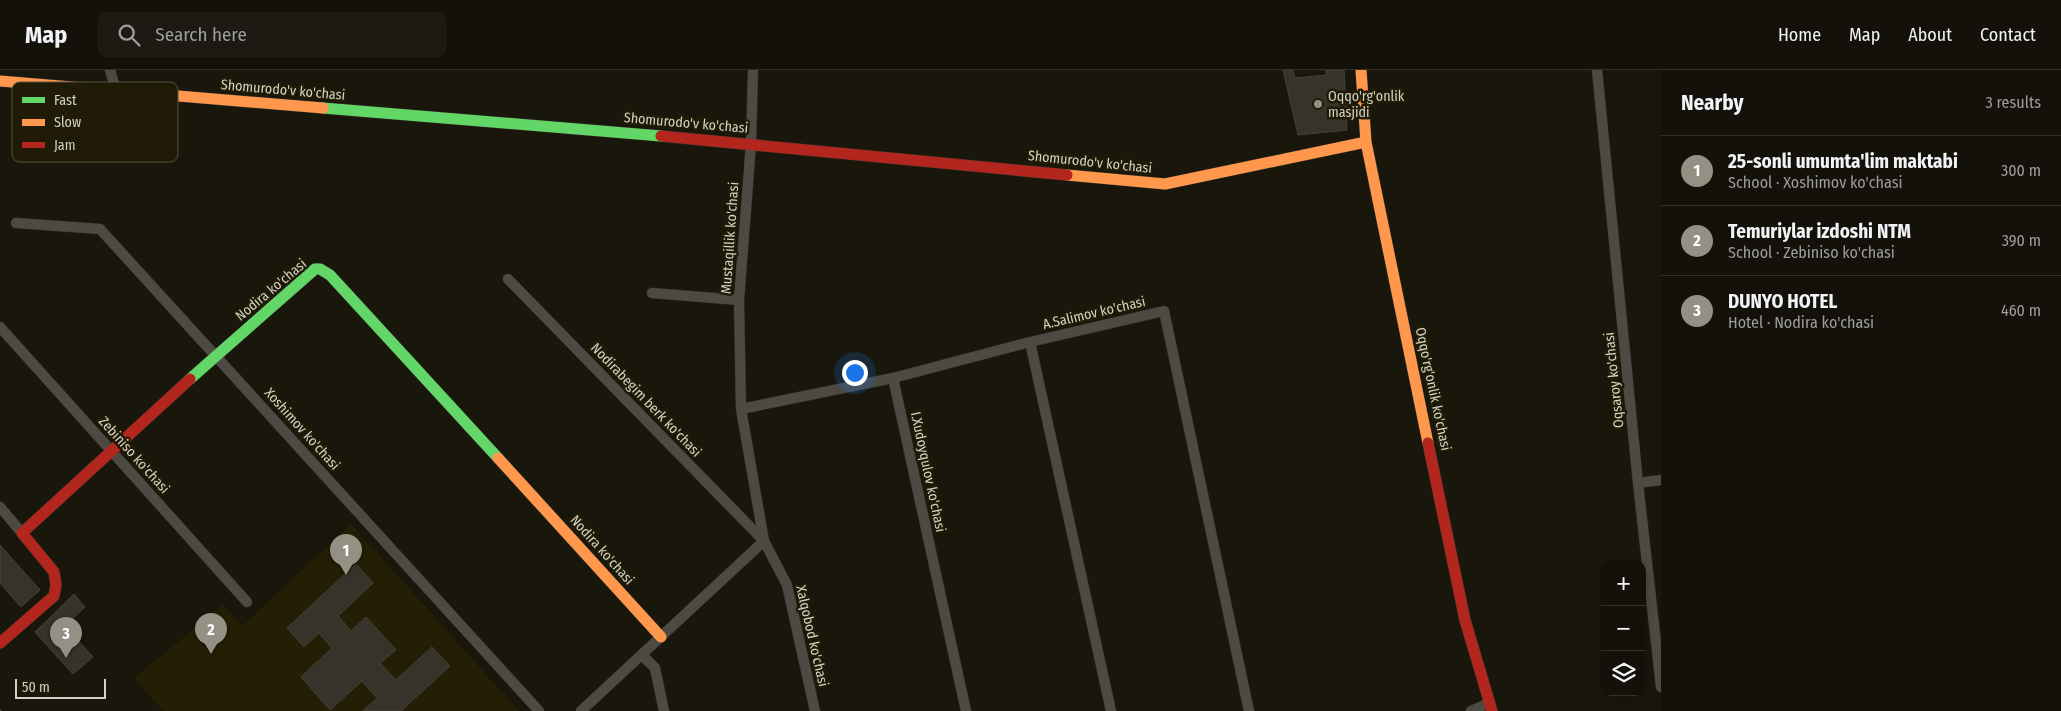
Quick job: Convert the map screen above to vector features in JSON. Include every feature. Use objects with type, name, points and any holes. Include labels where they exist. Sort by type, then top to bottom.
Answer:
[{"type":"street","name":"Mustaqillik ko'chasi","points":[[753,70],[751,144],[739,300],[741,409],[764,541]]},
{"type":"street","name":"Oqqo'rg'onlik ko'chasi","points":[[1361,70],[1366,142],[1466,620],[1491,707]]},
{"type":"street","name":"Oqsaroy ko'chasi","points":[[1597,70],[1638,483],[1661,687]]},
{"type":"street","name":"Shomurodo'v ko'chasi","points":[[178,96],[751,144],[1165,184],[1366,142]]},
{"type":"street","name":"Xoshimov ko'chasi","points":[[16,223],[100,229],[539,711]]},
{"type":"street","name":"Nodira ko'chasi","points":[[22,533],[315,269],[320,269],[330,275],[661,637]]},
{"type":"street","name":"Nodirabegim berk ko'chasi","points":[[508,279],[764,541]]},
{"type":"street","points":[[652,293],[739,300]]},
{"type":"street","name":"A.Salimov ko'chasi","points":[[1111,711],[1030,342],[1164,311],[1248,711]]},
{"type":"street","name":"Zebiniso ko'chasi","points":[[0,327],[247,602]]},
{"type":"street","points":[[741,409],[893,378],[1030,342]]},
{"type":"street","name":"I.Xudoyqulov ko'chasi","points":[[893,378],[966,711]]},
{"type":"street","points":[[1638,483],[1661,480]]},
{"type":"street","points":[[0,507],[54,572],[56,587],[54,596],[0,642]]},
{"type":"street","points":[[581,711],[764,541]]},
{"type":"street","name":"Xalqobod ko'chasi","points":[[764,541],[787,585],[815,711]]},
{"type":"street","points":[[642,655],[655,668],[664,711]]},
{"type":"street","points":[[1471,711],[1491,707]]},
{"type":"shaded area","points":[[351,524],[519,711],[163,711],[134,678],[223,605],[242,626]]},
{"type":"building","name":"Oqqo'rg'onlik masjidi","points":[[1283,70],[1293,70],[1295,78],[1326,75],[1326,70],[1344,70],[1347,130],[1298,135]]},
{"type":"building","points":[[0,545],[40,590],[21,607],[0,583]]},
{"type":"building","points":[[356,564],[373,583],[338,616],[351,631],[366,617],[396,650],[380,663],[396,680],[432,647],[450,666],[401,711],[363,711],[377,698],[362,681],[330,710],[301,677],[332,648],[319,633],[304,647],[287,628]]},
{"type":"building","points":[[74,594],[85,607],[65,626],[93,657],[73,674],[35,632]]},
{"type":"traffic: fast","points":[[323,108],[661,136]]},
{"type":"traffic: fast","points":[[190,379],[315,269],[320,269],[330,275],[498,458]]},
{"type":"traffic: slow","points":[[1361,70],[1366,142],[1428,443]]},
{"type":"traffic: slow","points":[[0,81],[12,82]]},
{"type":"traffic: slow","points":[[178,96],[323,108]]},
{"type":"traffic: slow","points":[[1067,175],[1165,184],[1366,142]]},
{"type":"traffic: slow","points":[[498,458],[661,637]]},
{"type":"traffic: jam","points":[[661,136],[1067,175]]},
{"type":"traffic: jam","points":[[0,643],[54,596],[56,585],[54,572],[22,533],[190,379]]},
{"type":"traffic: jam","points":[[1428,443],[1465,620],[1492,711]]},
{"type":"place","name":"Oqqo'rg'onlik masjidi","points":[[1318,104]]},
{"type":"place","name":"25-sonli umumta'lim maktabi","points":[[346,575]]},
{"type":"place","name":"Temuriylar izdoshi NTM","points":[[211,654]]},
{"type":"place","name":"DUNYO HOTEL","points":[[66,658]]}]
